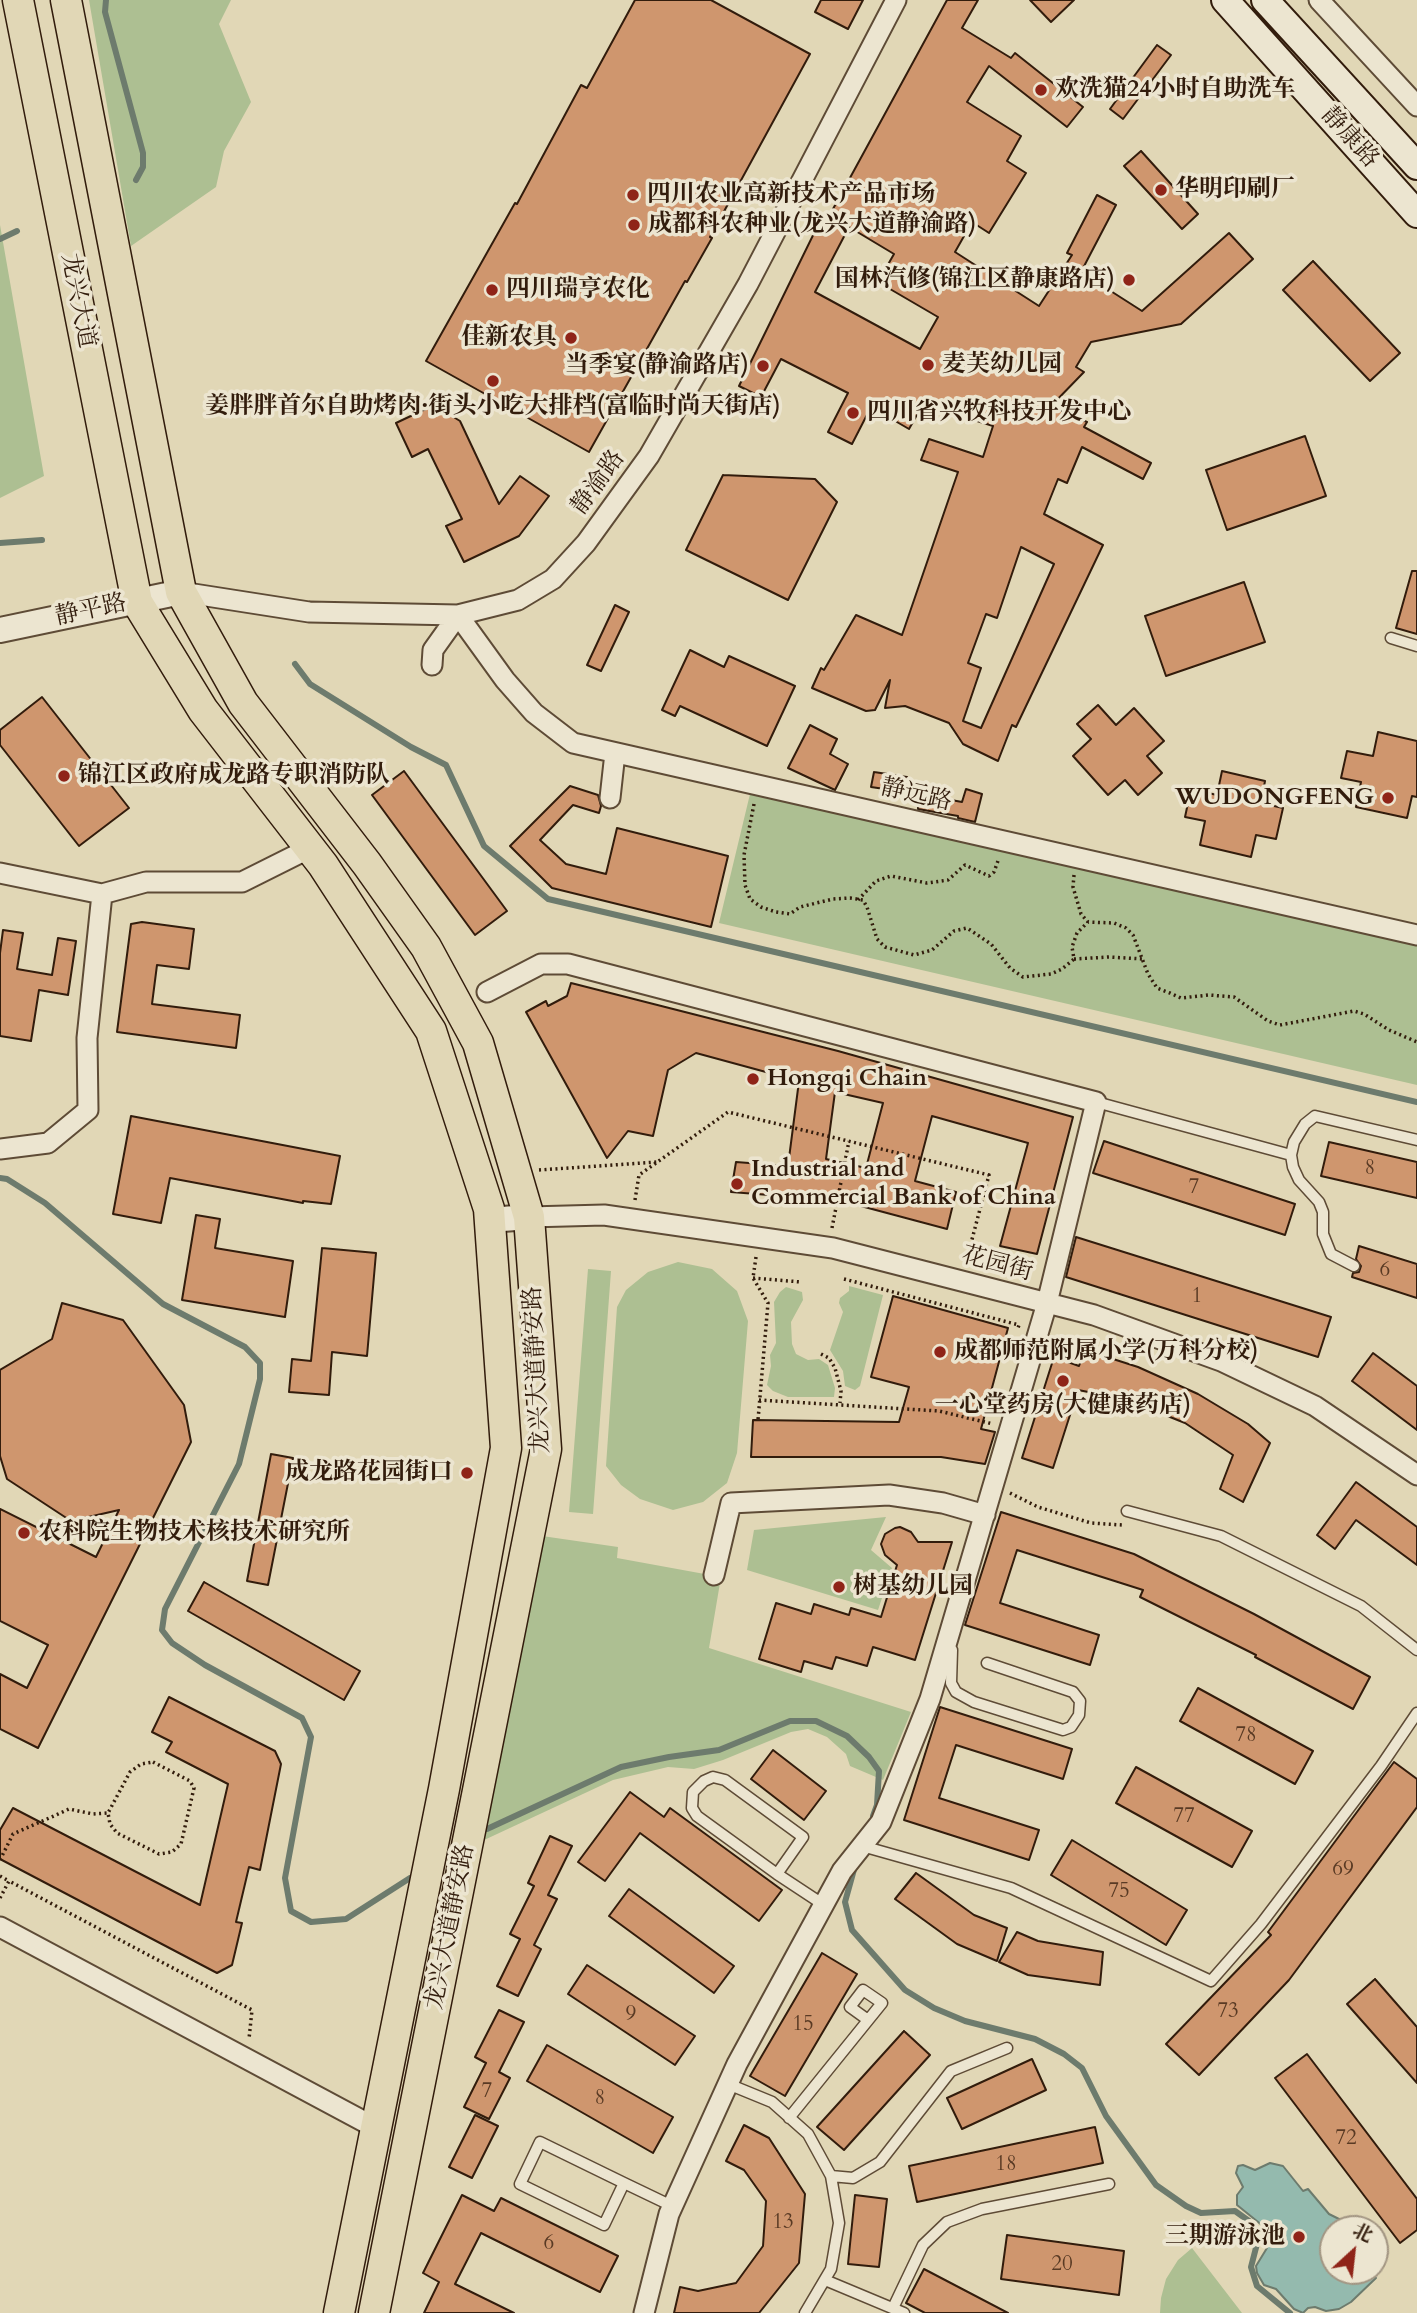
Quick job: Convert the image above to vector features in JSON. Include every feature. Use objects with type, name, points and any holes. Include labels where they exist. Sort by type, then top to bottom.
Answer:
[{"type":"main road","name":"龙兴大道","points":[[18,0],[137,602]]},
{"type":"main road","name":"龙兴大道","points":[[65,0],[181,592]]},
{"type":"main road","name":"静康路","points":[[1225,0],[1417,214]]},
{"type":"main road","name":"静康路","points":[[1265,0],[1417,166]]},
{"type":"main road","name":"龙兴大道静安路","points":[[181,592],[243,703],[367,864],[426,947],[478,1043],[530,1217],[546,1449],[374,2313]]},
{"type":"main road","name":"龙兴大道静安路","points":[[137,602],[203,710],[310,848],[431,1031],[489,1209],[506,1448],[444,1789],[339,2313]]},
{"type":"street","name":"静渝路","points":[[181,592],[309,612],[458,615],[518,600],[552,579],[586,543],[649,456],[748,284],[896,0]]},
{"type":"street","points":[[1320,0],[1417,106]]},
{"type":"street","name":"静平路","points":[[0,629],[181,592]]},
{"type":"street","points":[[432,665],[433,650],[458,615]]},
{"type":"street","name":"静远路","points":[[458,615],[505,680],[534,713],[573,743],[1417,935]]},
{"type":"street","points":[[610,798],[615,753]]},
{"type":"street","points":[[0,873],[102,894],[146,883],[242,882],[310,848]]},
{"type":"street","points":[[0,1149],[48,1143],[88,1110],[87,1038],[102,894]]},
{"type":"street","points":[[487,992],[541,964],[568,964],[1096,1102],[1047,1303],[930,1699],[881,1822],[842,1871],[728,2084],[672,2207],[644,2313]]},
{"type":"street","name":"花园街","points":[[530,1217],[604,1215],[828,1247],[1094,1315],[1233,1367],[1315,1406],[1417,1475]]},
{"type":"street","points":[[489,1220],[530,1217]]},
{"type":"street","points":[[714,1575],[731,1503],[889,1495],[943,1503],[985,1515]]},
{"type":"street","points":[[0,1927],[376,2128]]},
{"type":"lane","points":[[1391,638],[1417,646]]},
{"type":"lane","points":[[1096,1102],[1291,1156]]},
{"type":"lane","points":[[1354,1266],[1331,1254],[1323,1234],[1323,1212],[1319,1202],[1299,1181],[1293,1167],[1291,1156],[1300,1132],[1315,1116],[1417,1140]]},
{"type":"lane","points":[[1127,1511],[1221,1536],[1361,1606],[1417,1650]]},
{"type":"lane","points":[[946,1644],[953,1650],[951,1683],[956,1692],[974,1702],[1063,1730],[1071,1727],[1079,1715],[1080,1701],[1073,1692],[987,1663]]},
{"type":"lane","points":[[862,1846],[1011,1888],[1211,1982],[1261,1924],[1381,1766],[1417,1713]]},
{"type":"lane","points":[[777,1874],[803,1836],[724,1780],[713,1777],[704,1781],[693,1792],[692,1808],[697,1816],[777,1874],[824,1905]]},
{"type":"lane","points":[[789,2118],[868,2020]]},
{"type":"lane","points":[[831,2176],[853,2178],[880,2162],[951,2071],[1007,2048]]},
{"type":"lane","points":[[728,2084],[772,2102],[808,2134],[831,2176],[839,2222],[831,2269],[805,2313]]},
{"type":"lane","points":[[624,2183],[604,2225],[520,2184],[540,2142],[624,2183],[672,2207]]},
{"type":"lane","points":[[893,2308],[923,2245],[947,2222],[982,2209],[1109,2184]]},
{"type":"lane","points":[[825,2280],[904,2313]]},
{"type":"path","points":[[758,785],[744,855],[745,885],[750,899],[769,909],[790,914],[800,907],[833,899],[863,901],[877,939],[885,947],[914,955],[932,950],[954,931],[967,928],[991,944],[1010,968],[1023,977],[1051,974],[1074,959],[1143,959]]},
{"type":"path","points":[[858,900],[876,881],[891,876],[928,883],[948,880],[965,865],[989,876],[994,872],[1005,841]]},
{"type":"path","points":[[1077,858],[1073,887],[1081,914],[1088,922],[1114,923],[1126,928],[1133,935],[1157,988],[1181,998],[1209,995],[1234,997],[1268,1021],[1280,1025],[1354,1011],[1417,1042]]},
{"type":"path","points":[[1074,959],[1073,947],[1077,933],[1088,922]]},
{"type":"path","points":[[632,1219],[639,1175],[729,1112],[989,1175],[962,1281]]},
{"type":"path","points":[[828,1247],[849,1141]]},
{"type":"path","points":[[516,1171],[659,1162]]},
{"type":"path","points":[[758,1420],[768,1303],[753,1278],[759,1237]]},
{"type":"path","points":[[753,1278],[801,1282]]},
{"type":"path","points":[[844,1279],[1019,1325],[1016,1337]]},
{"type":"path","points":[[821,1353],[829,1358],[835,1368],[841,1391],[840,1404]]},
{"type":"path","points":[[759,1399],[939,1411],[1011,1429]]},
{"type":"path","points":[[990,1424],[994,1411]]},
{"type":"path","points":[[997,1476],[1006,1491],[1038,1507],[1091,1523],[1129,1526],[1151,1518]]},
{"type":"path","points":[[153,1762],[190,1781],[194,1788],[181,1844],[172,1852],[159,1854],[117,1833],[110,1825],[108,1813],[130,1772],[141,1764],[153,1762]]},
{"type":"path","points":[[0,1860],[13,1834],[69,1809],[93,1814],[108,1813]]},
{"type":"path","points":[[0,1875],[252,2010],[247,2059]]},
{"type":"path","points":[[0,1898],[9,1881]]},
{"type":"green space","points":[[89,0],[231,0],[219,24],[251,102],[224,151],[216,187],[131,246]]},
{"type":"green space","points":[[0,225],[44,476],[0,498]]},
{"type":"green space","points":[[750,794],[1417,945],[1417,1085],[719,923]]},
{"type":"green space","points":[[678,1262],[712,1269],[737,1291],[748,1321],[737,1453],[727,1483],[703,1502],[673,1510],[640,1499],[621,1485],[606,1466],[617,1307],[626,1290],[648,1272]]},
{"type":"green space","points":[[588,1269],[611,1271],[593,1514],[569,1512]]},
{"type":"green space","points":[[849,1286],[883,1295],[860,1386],[855,1390],[845,1386],[843,1371],[830,1350],[843,1312],[840,1298],[849,1291]]},
{"type":"green space","points":[[786,1287],[802,1292],[803,1300],[791,1322],[792,1344],[796,1354],[808,1360],[819,1359],[828,1365],[835,1388],[834,1397],[788,1397],[773,1391],[767,1385],[770,1355],[776,1343],[774,1302]]},
{"type":"green space","points":[[886,1517],[871,1550],[892,1568],[878,1610],[747,1570],[754,1530]]},
{"type":"green space","points":[[542,1536],[618,1547],[617,1558],[721,1577],[709,1648],[911,1712],[883,1780],[850,1766],[846,1754],[827,1737],[808,1729],[791,1732],[694,1769],[668,1767],[613,1780],[482,1841]]},
{"type":"green space","points":[[1192,2248],[1242,2313],[1160,2313],[1166,2279],[1178,2260]]},
{"type":"water","name":"三期游泳池","points":[[1270,2163],[1283,2166],[1303,2191],[1308,2189],[1331,2215],[1319,2215],[1319,2285],[1369,2285],[1351,2302],[1339,2309],[1326,2311],[1315,2307],[1308,2308],[1303,2313],[1294,2309],[1276,2289],[1264,2285],[1256,2266],[1267,2248],[1263,2226],[1237,2205],[1237,2195],[1243,2187],[1236,2173],[1238,2166],[1243,2165],[1255,2170]]},
{"type":"building","name":"四川农业高新技术产品市场","points":[[635,0],[711,0],[810,54],[710,237],[712,238],[589,452],[426,361],[515,203],[517,204],[581,85],[587,88]]},
{"type":"building","points":[[821,0],[863,0],[848,29],[815,12]]},
{"type":"building","points":[[947,0],[978,0],[962,28],[1011,58],[1015,53],[1083,107],[1067,127],[989,66],[967,102],[1021,136],[1007,161],[1026,173],[989,233],[972,222],[955,252],[1039,306],[1072,255],[1067,253],[1097,195],[1116,205],[1081,272],[1142,311],[1229,233],[1253,259],[1181,324],[1091,342],[1076,367],[1084,372],[1051,406],[1087,422],[1084,427],[1151,463],[1143,479],[1082,447],[1067,483],[1058,479],[1044,514],[1103,545],[1016,727],[1012,725],[998,761],[963,744],[949,723],[905,706],[885,708],[890,680],[875,710],[866,711],[812,688],[821,668],[824,670],[856,615],[902,635],[958,472],[921,460],[929,439],[983,457],[993,426],[923,404],[909,429],[871,407],[852,444],[828,432],[848,393],[781,359],[761,397],[739,386],[822,217],[827,220]],"holes":[[[849,227],[894,254],[878,282],[938,317],[920,349],[815,292]],[[1021,547],[1054,564],[981,728],[963,721],[981,668],[968,663],[986,614],[997,618]]]},
{"type":"building","points":[[1030,0],[1074,0],[1051,22]]},
{"type":"building","points":[[1157,45],[1171,55],[1123,119],[1110,109]]},
{"type":"building","name":"华明印刷厂","points":[[1141,151],[1198,214],[1182,229],[1124,166]]},
{"type":"building","points":[[1313,261],[1400,353],[1370,381],[1283,290]]},
{"type":"building","points":[[434,405],[460,421],[499,504],[520,476],[549,496],[519,536],[464,562],[446,526],[462,519],[428,449],[412,457],[396,423]]},
{"type":"building","points":[[1305,436],[1326,496],[1227,530],[1206,470]]},
{"type":"building","points":[[723,475],[815,479],[837,502],[788,600],[686,550]]},
{"type":"building","points":[[1412,571],[1417,571],[1417,634],[1396,628]]},
{"type":"building","points":[[1244,582],[1265,642],[1166,676],[1145,616]]},
{"type":"building","points":[[615,605],[629,612],[601,671],[587,665]]},
{"type":"building","points":[[690,650],[724,667],[729,656],[795,686],[767,746],[680,706],[675,716],[662,710]]},
{"type":"building","name":"锦江区政府成龙路专职消防队","points":[[42,697],[129,808],[79,846],[0,745],[0,730]]},
{"type":"building","points":[[1098,705],[1116,725],[1134,708],[1164,741],[1147,756],[1162,773],[1138,795],[1125,780],[1108,795],[1073,756],[1091,739],[1077,724]]},
{"type":"building","points":[[810,725],[837,739],[830,754],[848,764],[835,790],[788,768]]},
{"type":"building","points":[[1378,732],[1417,741],[1417,797],[1412,796],[1407,818],[1356,807],[1361,782],[1341,778],[1347,751],[1373,756]]},
{"type":"building","points":[[404,771],[507,911],[475,935],[372,795]]},
{"type":"building","points":[[1222,771],[1265,781],[1261,803],[1283,808],[1276,839],[1256,835],[1251,857],[1200,845],[1205,821],[1185,817],[1191,789],[1217,795]]},
{"type":"building","points":[[874,772],[907,777],[905,792],[871,787]]},
{"type":"building","points":[[570,786],[598,795],[601,806],[599,813],[573,805],[540,840],[566,864],[606,874],[617,828],[728,856],[711,927],[552,888],[510,846]]},
{"type":"building","points":[[966,789],[982,794],[975,822],[918,809],[919,794],[962,802]]},
{"type":"building","points":[[142,922],[194,929],[189,969],[157,965],[152,1004],[240,1015],[236,1048],[117,1032],[131,924]]},
{"type":"building","points":[[3,930],[23,933],[17,969],[52,975],[58,938],[76,941],[68,995],[39,990],[31,1041],[0,1036],[0,953]]},
{"type":"building","points":[[571,983],[838,1051],[1073,1117],[1037,1254],[1000,1246],[1028,1143],[932,1116],[915,1181],[956,1192],[947,1229],[857,1205],[820,1199],[731,1192],[736,1162],[788,1166],[799,1081],[696,1053],[668,1070],[653,1136],[628,1131],[607,1158],[526,1012],[546,1001],[548,1006],[567,996]],"holes":[[[835,1092],[883,1103],[866,1168],[826,1159]]]},
{"type":"building","points":[[131,1116],[340,1156],[331,1204],[303,1203],[170,1178],[161,1223],[113,1214]]},
{"type":"building","points":[[1104,1141],[1295,1204],[1285,1235],[1093,1173]]},
{"type":"building","points":[[1329,1142],[1417,1162],[1417,1198],[1321,1176]]},
{"type":"building","points":[[196,1215],[220,1219],[215,1248],[293,1261],[285,1317],[182,1300]]},
{"type":"building","points":[[1076,1237],[1331,1317],[1318,1357],[1066,1277]]},
{"type":"building","points":[[1359,1246],[1417,1264],[1417,1298],[1352,1277],[1353,1273],[1359,1272],[1361,1266],[1356,1259]]},
{"type":"building","points":[[322,1248],[376,1253],[367,1356],[332,1352],[329,1395],[289,1392],[292,1359],[311,1361]]},
{"type":"building","points":[[893,1296],[1008,1328],[981,1429],[995,1432],[985,1464],[941,1457],[751,1457],[753,1420],[899,1422],[909,1387],[871,1377]]},
{"type":"building","name":"农科院生物技术核技术研究所","points":[[62,1303],[123,1320],[184,1405],[191,1442],[38,1748],[0,1729],[0,1674],[27,1688],[48,1645],[0,1621],[0,1509],[96,1557],[119,1510],[71,1521],[7,1479],[0,1456],[0,1370],[52,1339]]},
{"type":"building","points":[[1085,1350],[1138,1367],[1198,1394],[1248,1424],[1270,1443],[1243,1502],[1220,1489],[1233,1455],[1185,1423],[1125,1399],[1078,1390],[1053,1468],[1022,1458],[1054,1357],[1079,1366]]},
{"type":"building","points":[[1373,1353],[1417,1386],[1417,1430],[1352,1381]]},
{"type":"building","points":[[271,1454],[293,1458],[268,1585],[247,1581]]},
{"type":"building","points":[[1356,1482],[1417,1527],[1417,1565],[1356,1520],[1335,1549],[1317,1535]]},
{"type":"building","points":[[1001,1512],[1134,1554],[1254,1614],[1370,1677],[1353,1709],[1255,1657],[1256,1655],[1140,1597],[1143,1590],[1017,1550],[1000,1603],[1099,1635],[1090,1665],[965,1625]]},
{"type":"building","points":[[900,1527],[911,1532],[918,1542],[952,1542],[915,1660],[873,1647],[867,1666],[836,1657],[832,1669],[804,1661],[801,1672],[759,1659],[776,1603],[811,1614],[814,1604],[849,1615],[851,1608],[881,1617],[897,1565],[885,1555],[881,1544],[885,1534]]},
{"type":"building","points":[[204,1582],[360,1671],[344,1700],[188,1611]]},
{"type":"building","points":[[1198,1688],[1313,1751],[1295,1784],[1180,1721]]},
{"type":"building","points":[[169,1697],[275,1751],[281,1764],[260,1870],[249,1867],[236,1922],[242,1923],[232,1965],[217,1973],[0,1859],[0,1830],[13,1808],[200,1905],[228,1784],[166,1752],[172,1742],[152,1732]]},
{"type":"building","points":[[940,1707],[1072,1749],[1063,1779],[956,1745],[939,1798],[1039,1830],[1029,1860],[904,1820]]},
{"type":"building","points":[[773,1750],[826,1791],[804,1820],[751,1779]]},
{"type":"building","points":[[1394,1762],[1417,1779],[1417,1807],[1289,1980],[1199,2075],[1166,2044],[1271,1935],[1268,1932]]},
{"type":"building","points":[[1136,1767],[1252,1831],[1232,1867],[1116,1803]]},
{"type":"building","points":[[630,1792],[664,1817],[670,1808],[782,1890],[759,1921],[640,1833],[605,1881],[578,1862]]},
{"type":"building","points":[[550,1836],[572,1846],[548,1895],[557,1899],[534,1945],[541,1949],[518,1996],[497,1986],[520,1939],[510,1934],[534,1886],[528,1883]]},
{"type":"building","points":[[1072,1840],[1187,1910],[1166,1945],[1051,1875]]},
{"type":"building","points":[[916,1873],[974,1915],[1007,1928],[997,1961],[957,1944],[895,1899]]},
{"type":"building","points":[[629,1889],[734,1966],[714,1993],[609,1916]]},
{"type":"building","points":[[1017,1932],[1038,1941],[1103,1952],[1100,1985],[1028,1975],[999,1962]]},
{"type":"building","points":[[822,1953],[857,1974],[785,2096],[750,2076]]},
{"type":"building","points":[[587,1965],[695,2036],[675,2065],[568,1994]]},
{"type":"building","points":[[1375,1979],[1417,2027],[1417,2083],[1347,2004]]},
{"type":"building","points":[[499,2010],[524,2022],[499,2072],[510,2078],[489,2119],[464,2107],[486,2063],[475,2057]]},
{"type":"building","points":[[904,2031],[930,2055],[844,2150],[817,2127]]},
{"type":"building","points":[[547,2045],[673,2117],[653,2153],[527,2081]]},
{"type":"building","points":[[1307,2054],[1417,2199],[1417,2230],[1400,2243],[1389,2228],[1389,2215],[1379,2215],[1275,2078]]},
{"type":"building","points":[[1032,2059],[1046,2090],[962,2129],[947,2098]]},
{"type":"building","points":[[475,2115],[498,2126],[472,2178],[449,2167]]},
{"type":"building","points":[[744,2125],[769,2138],[805,2194],[799,2263],[759,2313],[674,2313],[680,2287],[698,2291],[736,2283],[763,2246],[766,2201],[744,2170],[726,2161]]},
{"type":"building","points":[[1095,2127],[1103,2163],[917,2202],[909,2166]]},
{"type":"building","points":[[462,2195],[494,2211],[501,2198],[618,2256],[600,2292],[481,2233],[455,2284],[514,2313],[424,2313],[439,2282],[423,2273]]},
{"type":"building","points":[[855,2195],[887,2199],[879,2267],[848,2264]]},
{"type":"building","points":[[1007,2235],[1124,2251],[1119,2295],[1001,2279]]},
{"type":"building","points":[[924,2269],[1008,2313],[925,2313],[906,2303]]},
{"type":"waterway","points":[[106,0],[105,12],[143,153],[143,167],[136,180]]},
{"type":"waterway","points":[[0,239],[17,231]]},
{"type":"waterway","points":[[0,543],[42,540]]},
{"type":"waterway","points":[[295,664],[310,684],[411,747],[446,765],[484,846],[548,899],[1417,1102]]},
{"type":"waterway","points":[[0,1178],[7,1179],[45,1203],[163,1304],[245,1347],[260,1363],[260,1379],[239,1464],[165,1609],[162,1630],[172,1643],[205,1665],[302,1718],[311,1737],[285,1878],[291,1911],[311,1922],[346,1919],[410,1878]]},
{"type":"waterway","points":[[487,1829],[621,1767],[719,1750],[790,1721],[816,1721],[847,1736],[869,1757],[879,1771],[877,1805],[873,1816]]},
{"type":"waterway","points":[[855,1866],[845,1902],[852,1930],[905,1990],[934,2008],[965,2021],[1035,2039],[1064,2054],[1082,2068],[1106,2116],[1156,2185],[1201,2213],[1235,2211],[1249,2221],[1258,2240],[1251,2267],[1257,2286],[1290,2313]]},
{"type":"place","name":"欢洗猫24小时自助洗车","points":[[1041,90]]},
{"type":"place","name":"华明印刷厂","points":[[1161,190]]},
{"type":"place","name":"四川农业高新技术产品市场","points":[[633,195]]},
{"type":"place","name":"成都科农种业(龙兴大道静渝路)","points":[[634,225]]},
{"type":"place","name":"国林汽修(锦江区静康路店)","points":[[1129,280]]},
{"type":"place","name":"四川瑞亨农化","points":[[492,290]]},
{"type":"place","name":"佳新农具","points":[[571,338]]},
{"type":"place","name":"麦芙幼儿园","points":[[928,365]]},
{"type":"place","name":"当季宴(静渝路店)","points":[[763,366]]},
{"type":"place","name":"姜胖胖首尔自助烤肉·街头小吃大排档(富临时尚天街店)","points":[[493,381]]},
{"type":"place","name":"四川省兴牧科技开发中心","points":[[853,413]]},
{"type":"place","name":"锦江区政府成龙路专职消防队","points":[[64,776]]},
{"type":"place","name":"WUDONGFENG","points":[[1388,798]]},
{"type":"place","name":"Hongqi Chain","points":[[753,1079]]},
{"type":"place","name":"Industrial and Commercial Bank of China","points":[[737,1184]]},
{"type":"place","name":"成都师范附属小学(万科分校)","points":[[940,1352]]},
{"type":"place","name":"一心堂药房(大健康药店)","points":[[1063,1381]]},
{"type":"place","name":"成龙路花园街口","points":[[467,1473]]},
{"type":"place","name":"农科院生物技术核技术研究所","points":[[24,1533]]},
{"type":"place","name":"树基幼儿园","points":[[839,1587]]},
{"type":"place","name":"三期游泳池","points":[[1299,2237]]}]
